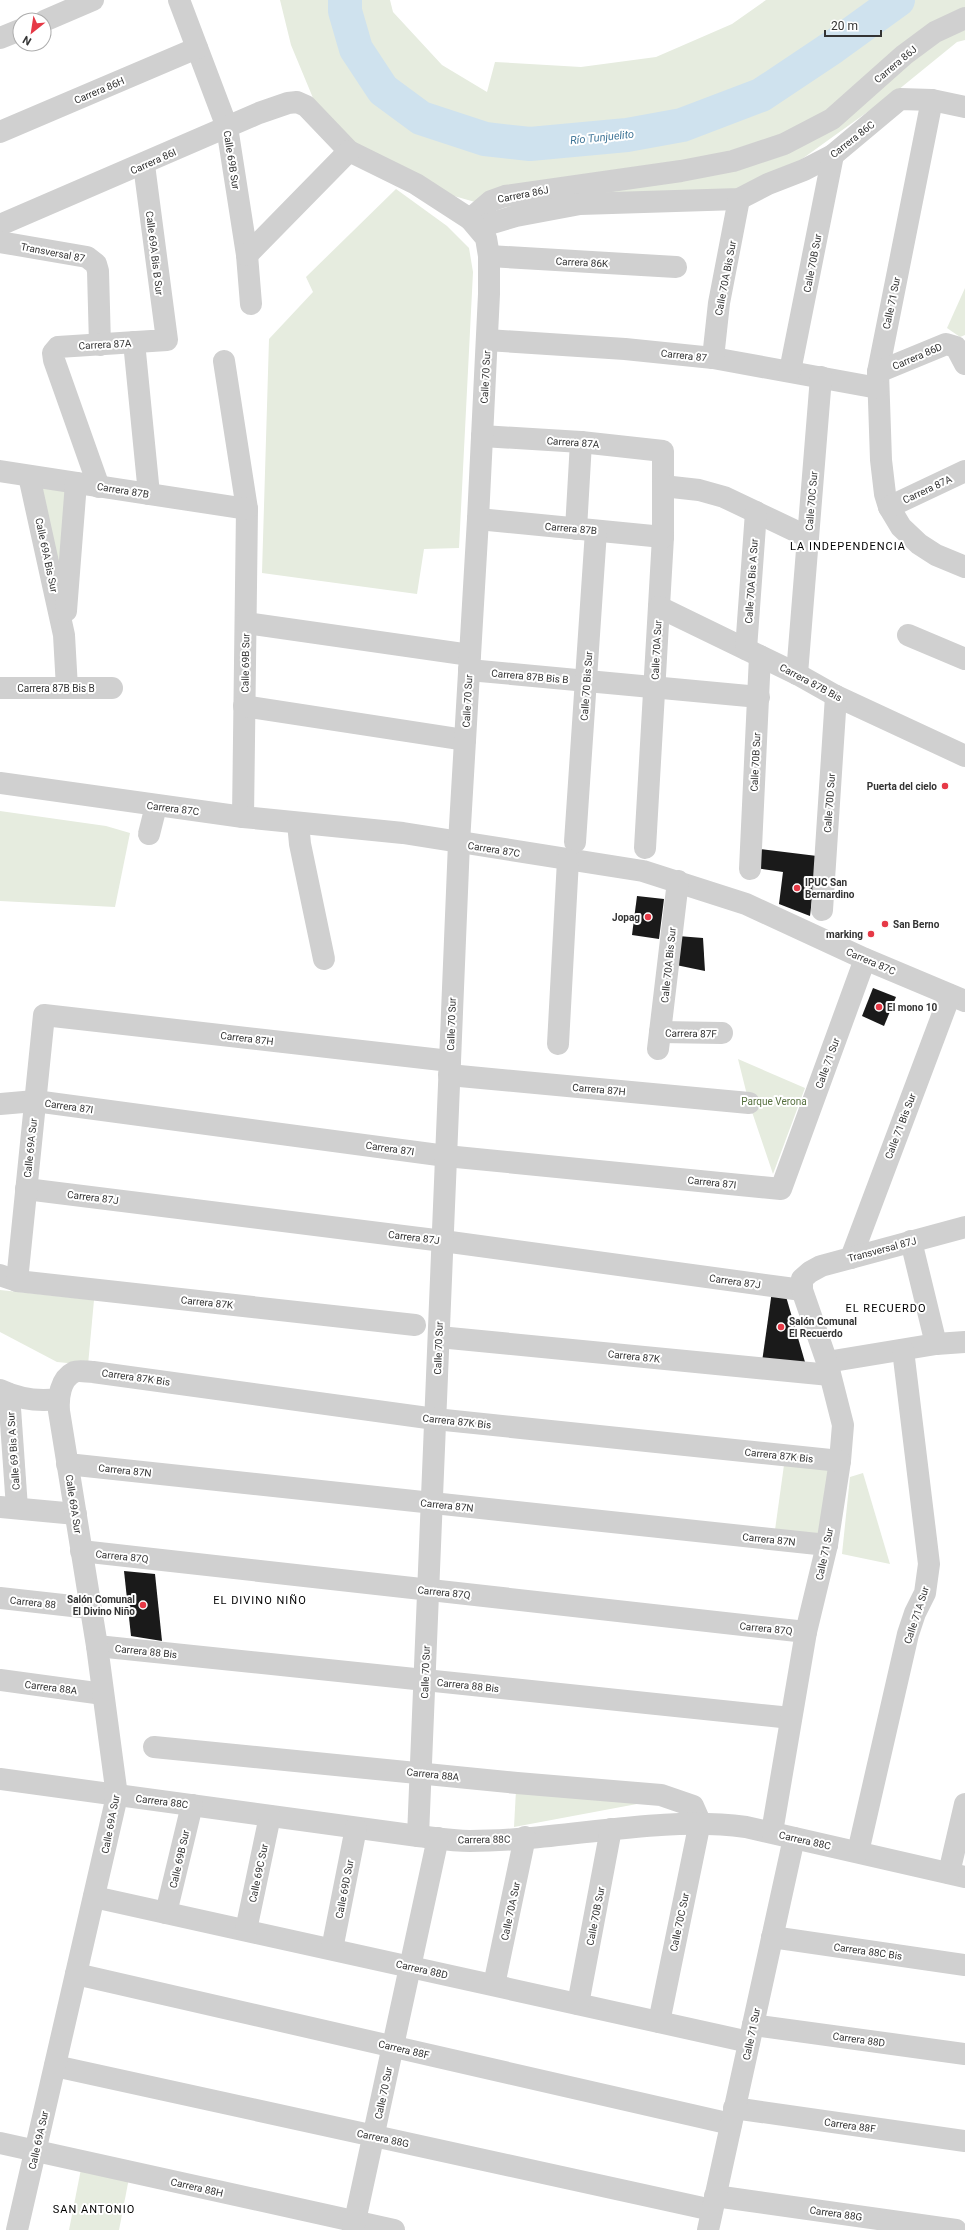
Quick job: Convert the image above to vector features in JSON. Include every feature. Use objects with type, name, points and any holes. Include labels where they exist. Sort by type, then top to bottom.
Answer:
[{"type":"street","name":"Calle 69B Sur","points":[[179,0],[227,127],[247,255],[251,304]]},
{"type":"street","points":[[52,16],[84,2]]},
{"type":"street","name":"Carrera 86J","points":[[832,119],[922,41],[935,32],[965,18]]},
{"type":"street","points":[[0,38],[12,33]]},
{"type":"street","name":"Carrera 86H","points":[[0,132],[197,48]]},
{"type":"street","points":[[900,99],[932,100],[965,107]]},
{"type":"street","name":"Carrera 86J","points":[[474,223],[491,201],[505,196],[681,171],[733,160],[784,144],[832,119],[900,99]]},
{"type":"street","name":"Carrera 86C","points":[[739,199],[768,184],[804,170],[833,155],[900,99]]},
{"type":"street","name":"Calle 71 Sur","points":[[932,100],[878,380],[881,460],[885,494],[889,507],[901,527],[919,544],[936,555],[965,567]]},
{"type":"street","name":"Carrera 86I","points":[[0,225],[144,165],[227,127],[288,103],[297,102],[306,106],[348,151]]},
{"type":"street","points":[[247,255],[348,151],[416,184],[474,223],[580,204],[739,199]]},
{"type":"street","name":"Calle 70B Sur","points":[[790,371],[833,155]]},
{"type":"street","name":"Calle 69A Bis B Sur","points":[[144,165],[166,340]]},
{"type":"street","name":"Calle 70A Bis Sur","points":[[713,358],[719,304],[739,199]]},
{"type":"street","name":"Calle 70 Sur","points":[[354,2226],[410,1967],[428,1837],[421,1772],[459,843],[487,340],[489,256],[486,238],[474,223]]},
{"type":"street","name":"Transversal 87","points":[[0,242],[87,257],[96,264],[98,270],[100,345]]},
{"type":"street","name":"Carrera 86K","points":[[489,256],[676,267]]},
{"type":"street","name":"Carrera 87A","points":[[99,487],[54,360],[54,353],[58,347],[166,340]]},
{"type":"street","name":"Carrera 87","points":[[487,340],[625,349],[713,358],[821,377],[878,380]]},
{"type":"street","points":[[134,342],[149,494]]},
{"type":"street","name":"Carrera 86D","points":[[878,380],[946,344],[960,355]]},
{"type":"street","name":"Calle 69B Sur","points":[[224,361],[247,509],[243,818]]},
{"type":"street","name":"Calle 70C Sur","points":[[797,674],[821,377]]},
{"type":"street","name":"Carrera 87A","points":[[482,436],[581,442],[663,451]]},
{"type":"street","name":"Calle 70 Bis Sur","points":[[558,1044],[586,681],[586,530],[581,442]]},
{"type":"street","name":"Calle 70A Sur","points":[[644,848],[663,536],[663,451]]},
{"type":"street","name":"Carrera 87B","points":[[0,471],[247,509]]},
{"type":"street","name":"Carrera 87A","points":[[889,507],[965,471]]},
{"type":"street","name":"Calle 69A Bis Sur","points":[[29,476],[64,635]]},
{"type":"street","name":"Calle 69A Bis Sur","points":[[67,688],[64,635],[76,483]]},
{"type":"street","points":[[663,486],[699,490],[724,497],[808,537]]},
{"type":"street","name":"Calle 70A Bis A Sur","points":[[753,652],[756,512]]},
{"type":"street","name":"Carrera 87B","points":[[478,519],[663,536]]},
{"type":"street","name":"Carrera 87B Bis","points":[[659,606],[797,674],[836,696],[965,756]]},
{"type":"street","name":"Carrera 87B Bis B","points":[[246,623],[469,663],[586,681],[759,697]]},
{"type":"street","points":[[908,635],[965,659]]},
{"type":"street","name":"Calle 70B Sur","points":[[750,869],[759,697],[753,652]]},
{"type":"street","name":"Carrera 87B Bis B","points":[[0,688],[112,688]]},
{"type":"street","name":"Calle 70D Sur","points":[[822,910],[836,696]]},
{"type":"street","points":[[244,706],[465,740]]},
{"type":"street","name":"Carrera 87C","points":[[0,782],[243,818],[403,833],[459,843],[572,851],[678,881],[746,904],[865,959],[958,998]]},
{"type":"street","points":[[149,834],[156,806]]},
{"type":"street","points":[[298,823],[300,844],[324,959]]},
{"type":"street","name":"Calle 70A Bis Sur","points":[[659,1040],[678,881]]},
{"type":"street","name":"Calle 71 Sur","points":[[781,1189],[865,959]]},
{"type":"street","name":"Calle 71 Bis Sur","points":[[851,1258],[958,998]]},
{"type":"street","name":"Carrera 87H","points":[[44,1015],[450,1068],[749,1103]]},
{"type":"street","name":"Calle 69A Sur","points":[[8,1278],[26,1189],[44,1015]]},
{"type":"street","name":"Carrera 87F","points":[[659,1040],[722,1033]]},
{"type":"street","name":"Carrera 87I","points":[[0,1104],[35,1101],[446,1156],[781,1189]]},
{"type":"street","name":"Carrera 87J","points":[[26,1189],[802,1285]]},
{"type":"street","name":"Transversal 87J","points":[[802,1285],[810,1272],[821,1266],[965,1226]]},
{"type":"street","points":[[911,1241],[936,1344]]},
{"type":"street","name":"Carrera 87K","points":[[8,1278],[415,1326]]},
{"type":"street","name":"Calle 71 Sur","points":[[772,1832],[806,1632],[827,1545],[840,1461],[843,1425],[828,1369],[802,1285]]},
{"type":"street","name":"Carrera 87K","points":[[439,1337],[828,1369],[903,1350],[936,1344],[965,1342]]},
{"type":"street","name":"Calle 71A Sur","points":[[858,1852],[908,1634],[915,1613],[925,1593],[929,1564],[903,1350]]},
{"type":"street","name":"Calle 69A Sur","points":[[17,2230],[117,1796],[97,1646],[67,1464],[58,1399],[64,1379],[75,1372]]},
{"type":"street","name":"Carrera 87K Bis","points":[[75,1372],[93,1372],[436,1419],[840,1461]]},
{"type":"street","points":[[4,1392],[28,1400],[42,1401],[58,1399]]},
{"type":"street","name":"Calle 69 Bis A Sur","points":[[4,1392],[8,1507]]},
{"type":"street","name":"Carrera 87N","points":[[67,1464],[827,1545]]},
{"type":"street","points":[[8,1507],[76,1514]]},
{"type":"street","name":"Carrera 87Q","points":[[81,1551],[806,1632]]},
{"type":"street","name":"Carrera 88","points":[[0,1598],[90,1608]]},
{"type":"street","name":"Carrera 88 Bis","points":[[97,1646],[791,1718]]},
{"type":"street","name":"Carrera 88A","points":[[0,1680],[103,1694]]},
{"type":"street","name":"Carrera 88A","points":[[154,1746],[421,1772],[516,1783],[661,1795],[693,1806],[700,1822]]},
{"type":"street","name":"Carrera 88C","points":[[0,1779],[356,1828],[470,1841],[700,1822],[746,1826],[957,1875]]},
{"type":"street","points":[[957,1875],[965,1804]]},
{"type":"street","name":"Calle 69B Sur","points":[[166,1913],[192,1805]]},
{"type":"street","name":"Calle 69C Sur","points":[[246,1930],[270,1816]]},
{"type":"street","name":"Calle 70C Sur","points":[[659,2022],[700,1822]]},
{"type":"street","name":"Calle 69D Sur","points":[[332,1950],[356,1828]]},
{"type":"street","name":"Calle 70B Sur","points":[[578,2004],[611,1829]]},
{"type":"street","name":"Calle 70A Sur","points":[[494,1985],[525,1837]]},
{"type":"street","name":"Calle 71 Sur","points":[[712,2212],[794,1838]]},
{"type":"street","name":"Carrera 88D","points":[[94,1897],[659,2022],[751,2033],[965,2054]]},
{"type":"street","name":"Carrera 88C Bis","points":[[772,1937],[965,1965]]},
{"type":"street","name":"Carrera 88F","points":[[76,1974],[393,2046],[733,2116],[965,2141]]},
{"type":"street","name":"Carrera 88G","points":[[55,2066],[712,2212],[956,2230]]},
{"type":"street","name":"Carrera 88H","points":[[0,2143],[354,2226],[394,2230]]},
{"type":"green space","points":[[280,0],[390,0],[393,12],[442,65],[487,92],[495,62],[581,67],[656,57],[732,24],[766,0],[965,0],[965,40],[957,42],[898,90],[795,164],[734,190],[496,208],[447,194],[356,147],[318,110],[291,45]]},
{"type":"green space","points":[[396,189],[447,226],[469,248],[473,272],[459,548],[424,549],[417,594],[262,573],[269,339],[313,292],[306,277]]},
{"type":"green space","points":[[965,288],[965,335],[960,337],[947,328]]},
{"type":"green space","points":[[37,486],[65,491],[63,614]]},
{"type":"green space","points":[[0,811],[106,826],[130,833],[115,907],[0,901]]},
{"type":"green space","name":"Parque Verona","points":[[738,1059],[805,1088],[773,1174],[749,1103]]},
{"type":"green space","points":[[0,1290],[94,1300],[88,1365],[57,1362],[0,1332]]},
{"type":"green space","points":[[784,1465],[829,1470],[821,1535],[775,1530]]},
{"type":"green space","points":[[863,1473],[890,1564],[842,1554],[850,1477]]},
{"type":"green space","points":[[516,1790],[653,1801],[514,1827]]},
{"type":"green space","points":[[81,2169],[129,2178],[119,2230],[69,2230]]},
{"type":"building","name":"IPUC San Bernardino","points":[[759,849],[817,856],[810,916],[779,904],[783,872],[756,868]]},
{"type":"building","name":"Jopag","points":[[637,896],[664,899],[659,939],[632,935]]},
{"type":"building","points":[[678,936],[703,938],[705,971],[676,965]]},
{"type":"building","name":"El mono 10","points":[[873,988],[896,997],[884,1026],[862,1016]]},
{"type":"building","name":"Salón Comunal El Recuerdo","points":[[772,1291],[785,1293],[807,1369],[762,1362]]},
{"type":"building","name":"Salón Comunal El Divino Niño","points":[[124,1571],[155,1574],[162,1641],[131,1636]]},
{"type":"waterway","name":"Río Tunjuelito","points":[[345,0],[345,11],[356,49],[383,90],[421,118],[485,139],[530,144],[627,135],[682,125],[761,95],[833,47],[898,0]]},
{"type":"place","name":"Puerta del cielo","points":[[945,786]]},
{"type":"place","name":"IPUC San Bernardino","points":[[797,888]]},
{"type":"place","name":"Jopag","points":[[648,917]]},
{"type":"place","name":"San Berno","points":[[885,924]]},
{"type":"place","name":"marking","points":[[871,934]]},
{"type":"place","name":"El mono 10","points":[[879,1007]]},
{"type":"place","name":"Salón Comunal El Recuerdo","points":[[781,1327]]},
{"type":"place","name":"Salón Comunal El Divino Niño","points":[[143,1605]]},
{"type":"district","name":"LA INDEPENDENCIA","points":[[848,546]]},
{"type":"district","name":"EL RECUERDO","points":[[886,1308]]},
{"type":"district","name":"EL DIVINO NIÑO","points":[[260,1600]]},
{"type":"district","name":"SAN ANTONIO","points":[[94,2209]]}]
